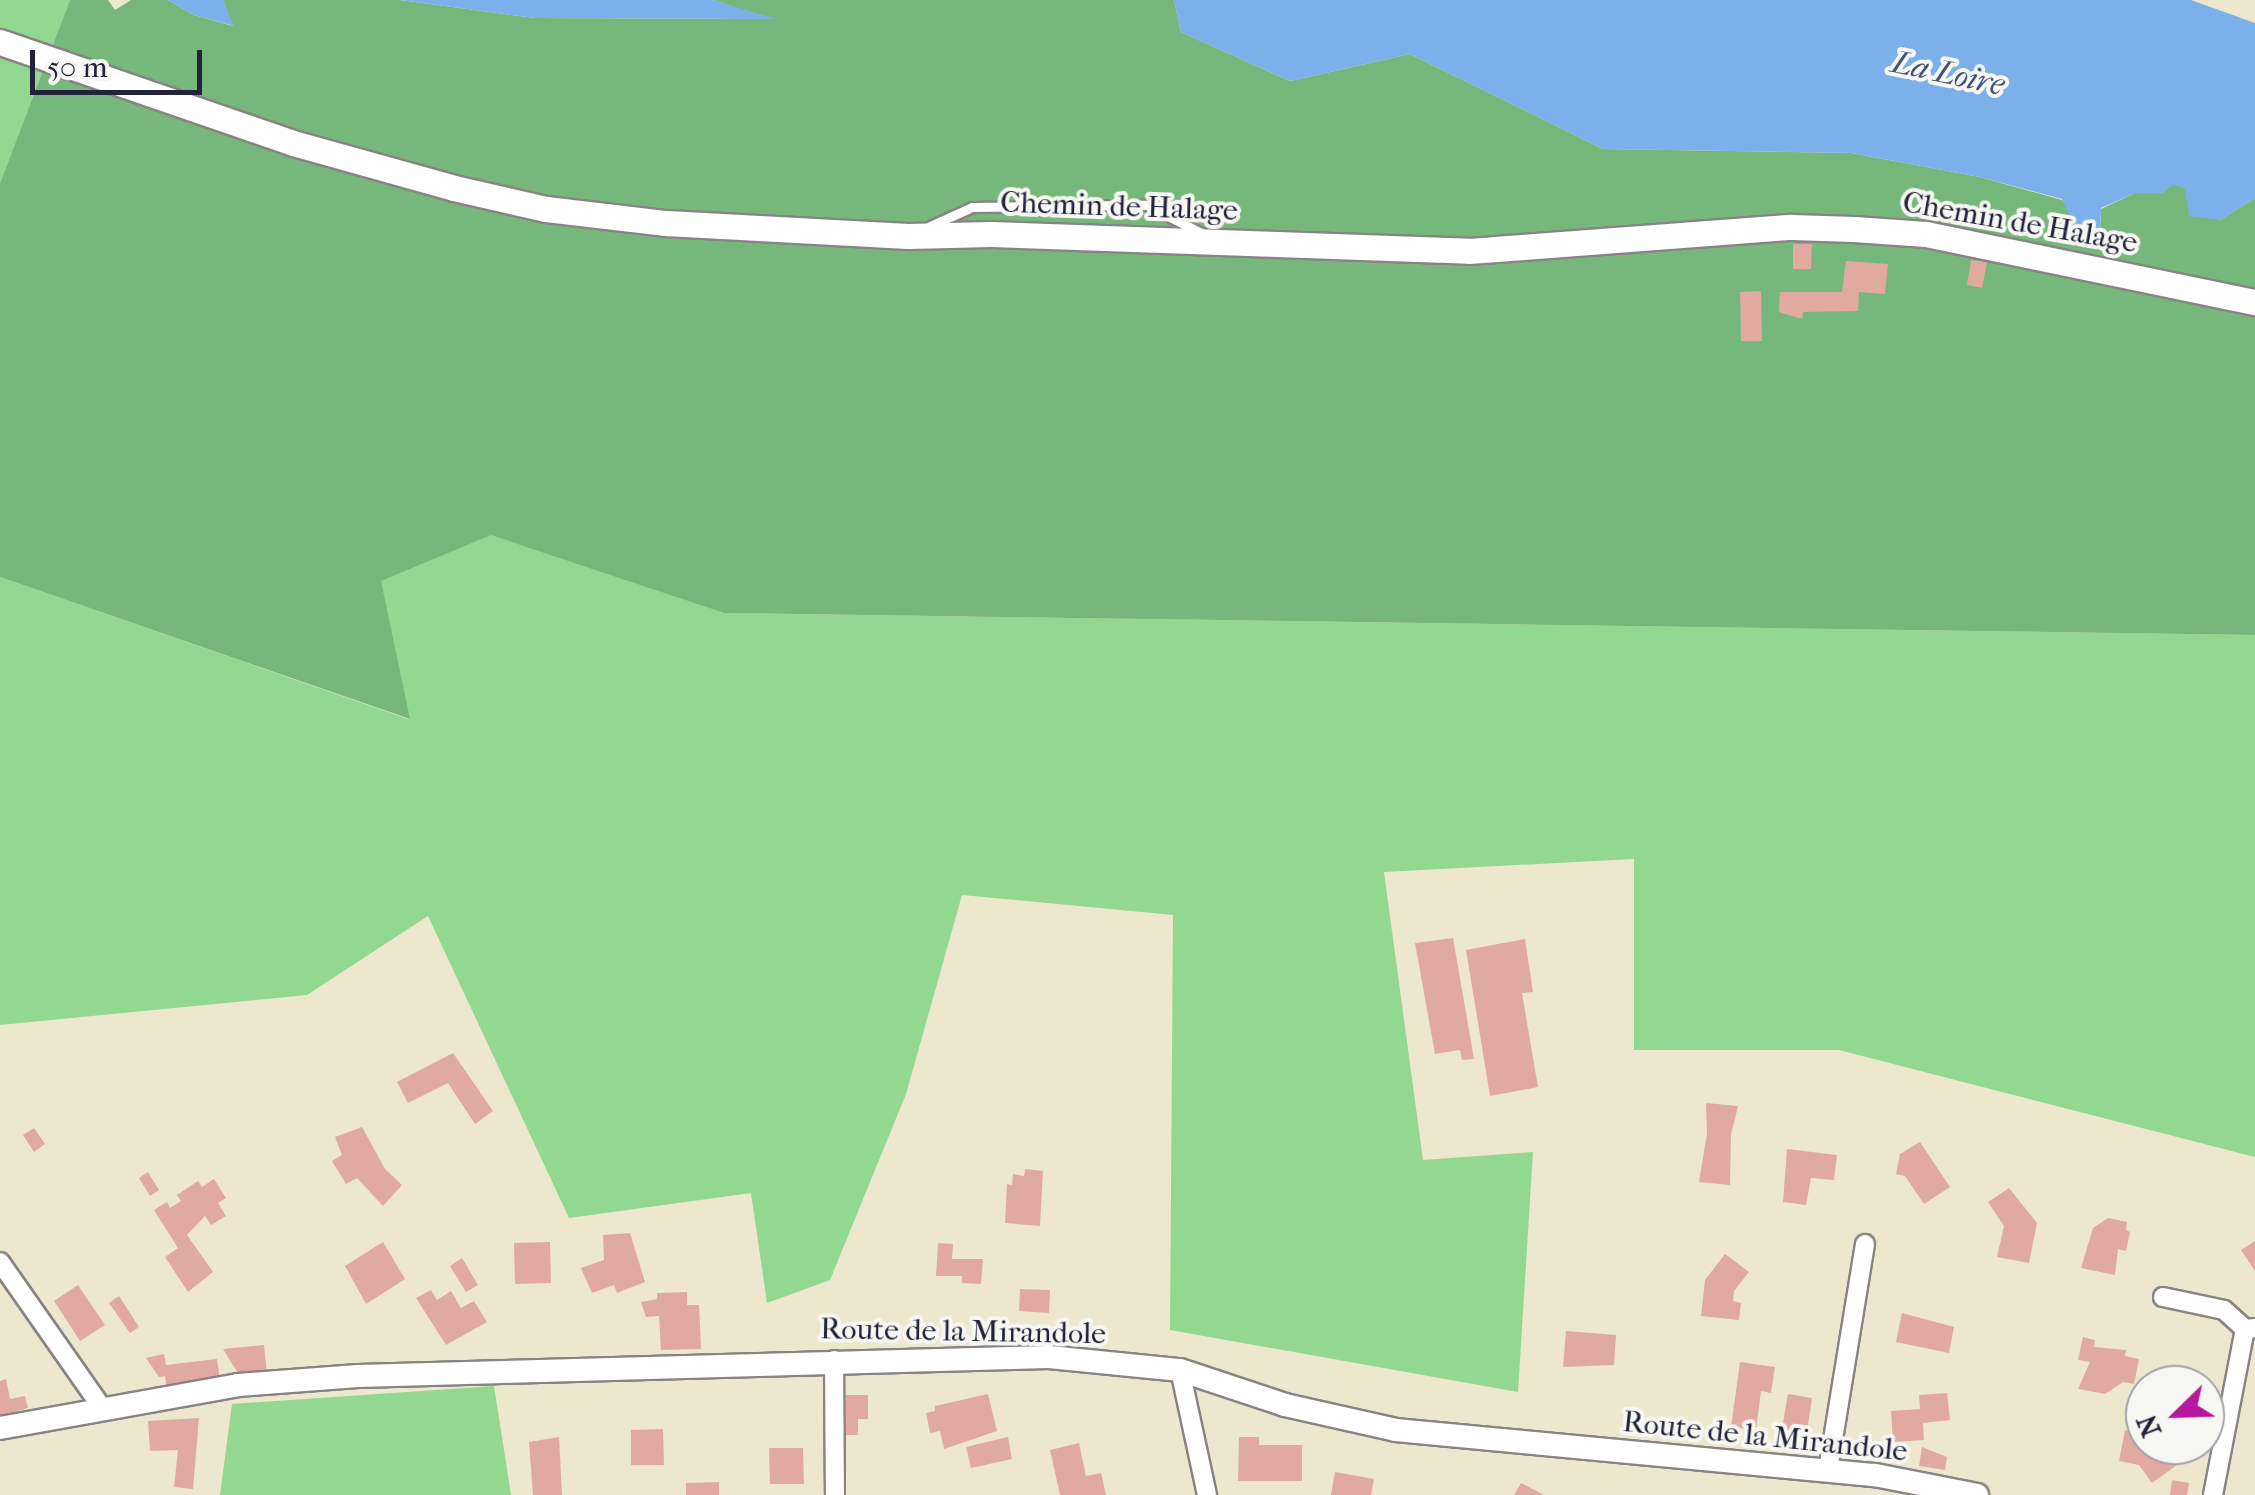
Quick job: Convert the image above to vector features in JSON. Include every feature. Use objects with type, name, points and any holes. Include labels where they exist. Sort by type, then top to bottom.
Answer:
[{"type":"main road","name":"Chemin de Halage","points":[[0,42],[293,144],[546,209],[666,223],[908,236],[991,234],[1470,251],[1755,230],[1854,229],[1926,234],[2255,302]]},
{"type":"street","points":[[1828,1470],[1865,1244]]},
{"type":"street","points":[[0,1262],[100,1406]]},
{"type":"street","points":[[2164,1296],[2224,1310],[2250,1328],[2213,1495]]},
{"type":"street","name":"Route de la Mirandole","points":[[0,1428],[100,1406],[238,1384],[358,1376],[834,1360],[1049,1357],[1180,1370],[1285,1405],[1396,1430],[1828,1470],[1977,1495]]},
{"type":"street","points":[[834,1360],[835,1495]]},
{"type":"street","points":[[1180,1370],[1207,1495]]},
{"type":"lane","points":[[908,236],[972,207],[1147,205],[1224,244]]},
{"type":"green space","points":[[0,0],[70,0],[0,183]]},
{"type":"green space","points":[[70,0],[108,0],[115,10],[131,0],[168,0],[194,15],[233,26],[223,0],[400,0],[535,18],[771,19],[713,0],[1174,0],[1181,32],[1290,81],[1410,54],[1603,149],[1851,153],[1980,177],[2062,200],[2100,232],[2101,209],[2135,193],[2161,193],[2173,184],[2185,188],[2220,220],[2255,198],[2255,635],[724,613],[491,535],[381,581],[410,719],[0,577],[0,183]]},
{"type":"green space","points":[[491,534],[724,613],[2255,635],[2255,1157],[1839,1050],[1634,1050],[1634,859],[1384,872],[1423,1160],[1533,1152],[1518,1392],[1170,1330],[1173,915],[962,895],[906,1094],[830,1280],[767,1303],[751,1193],[569,1218],[428,916],[307,995],[0,1025],[0,577],[408,719],[380,581]]},
{"type":"green space","points":[[494,1386],[511,1495],[220,1495],[232,1404]]},
{"type":"water","points":[[168,0],[223,0],[234,26],[194,15]]},
{"type":"water","points":[[400,0],[713,0],[776,19],[535,18]]},
{"type":"water","name":"La Loire","points":[[1174,0],[2191,0],[2255,23],[2255,198],[2220,220],[2189,216],[2185,188],[2173,185],[2161,193],[2135,193],[2101,208],[2100,233],[2078,233],[2062,199],[1980,177],[1851,153],[1603,149],[1410,54],[1290,81],[1181,32]]},
{"type":"building","points":[[1793,244],[1812,244],[1811,269],[1793,269]]},
{"type":"building","points":[[1971,260],[1987,262],[1982,288],[1967,285]]},
{"type":"building","points":[[1846,261],[1888,264],[1885,294],[1859,292],[1858,311],[1803,312],[1802,319],[1779,312],[1780,292],[1842,292]]},
{"type":"building","points":[[1761,291],[1762,341],[1741,341],[1740,292]]},
{"type":"building","points":[[1453,938],[1474,1059],[1462,1060],[1460,1050],[1435,1054],[1415,943]]},
{"type":"building","points":[[1525,939],[1533,992],[1522,993],[1538,1087],[1490,1096],[1466,950]]},
{"type":"building","points":[[453,1053],[493,1111],[475,1124],[448,1083],[408,1103],[397,1082]]},
{"type":"building","points":[[1706,1103],[1738,1106],[1731,1135],[1730,1185],[1699,1182],[1707,1133]]},
{"type":"building","points":[[362,1127],[385,1169],[402,1185],[383,1206],[357,1178],[346,1184],[332,1161],[342,1155],[335,1137]]},
{"type":"building","points":[[34,1128],[45,1144],[34,1152],[23,1135]]},
{"type":"building","points":[[1920,1142],[1950,1187],[1924,1204],[1905,1176],[1896,1174],[1900,1154]]},
{"type":"building","points":[[1787,1149],[1837,1155],[1834,1180],[1811,1178],[1806,1205],[1783,1202]]},
{"type":"building","points":[[1025,1169],[1043,1171],[1040,1226],[1005,1223],[1007,1184],[1012,1185],[1013,1174],[1024,1176]]},
{"type":"building","points":[[148,1172],[159,1190],[150,1196],[139,1178]]},
{"type":"building","points":[[214,1179],[226,1198],[218,1203],[226,1216],[211,1225],[205,1216],[187,1235],[213,1272],[188,1292],[165,1257],[178,1248],[154,1210],[167,1202],[170,1208],[181,1201],[177,1195],[198,1181],[202,1187]]},
{"type":"building","points":[[2009,1188],[2037,1223],[2029,1263],[1997,1257],[2004,1226],[1988,1202]]},
{"type":"building","points":[[2108,1218],[2127,1222],[2126,1230],[2130,1232],[2126,1251],[2118,1249],[2115,1275],[2081,1268],[2093,1228]]},
{"type":"building","points":[[630,1233],[645,1282],[617,1293],[614,1285],[592,1293],[581,1268],[604,1260],[603,1235]]},
{"type":"building","points":[[2255,1241],[2255,1271],[2241,1250]]},
{"type":"building","points":[[383,1242],[405,1279],[366,1304],[345,1266]]},
{"type":"building","points":[[550,1242],[551,1283],[515,1284],[514,1243]]},
{"type":"building","points":[[938,1243],[953,1244],[952,1259],[983,1259],[981,1284],[962,1283],[962,1276],[936,1276]]},
{"type":"building","points":[[1725,1254],[1749,1272],[1734,1291],[1733,1301],[1741,1303],[1739,1320],[1701,1316],[1705,1280]]},
{"type":"building","points":[[462,1258],[478,1285],[466,1292],[450,1266]]},
{"type":"building","points":[[78,1285],[105,1325],[80,1341],[54,1301]]},
{"type":"building","points":[[1020,1289],[1050,1290],[1049,1313],[1019,1311]]},
{"type":"building","points":[[431,1290],[437,1300],[451,1291],[461,1308],[474,1301],[487,1322],[446,1345],[416,1298]]},
{"type":"building","points":[[687,1292],[687,1305],[699,1305],[701,1349],[661,1350],[659,1316],[646,1317],[641,1302],[657,1299],[657,1293]]},
{"type":"building","points":[[119,1296],[139,1327],[130,1333],[109,1303]]},
{"type":"building","points":[[1902,1313],[1954,1327],[1949,1353],[1896,1342]]},
{"type":"building","points":[[1566,1331],[1616,1335],[1614,1365],[1563,1367]]},
{"type":"building","points":[[2083,1337],[2095,1340],[2094,1347],[2126,1350],[2125,1356],[2139,1359],[2138,1365],[2125,1365],[2125,1382],[2105,1394],[2078,1389],[2090,1362],[2078,1360]]},
{"type":"building","points":[[264,1345],[267,1375],[241,1378],[223,1349]]},
{"type":"building","points":[[164,1354],[166,1365],[217,1359],[220,1380],[166,1385],[165,1376],[159,1377],[146,1358]]},
{"type":"building","points":[[1740,1362],[1775,1367],[1771,1393],[1761,1391],[1756,1430],[1731,1427]]},
{"type":"building","points":[[6,1379],[10,1399],[25,1396],[28,1408],[0,1416],[0,1381]]},
{"type":"building","points":[[1947,1393],[1950,1420],[1923,1423],[1924,1440],[1893,1442],[1891,1411],[1920,1409],[1919,1395]]},
{"type":"building","points":[[988,1394],[997,1431],[944,1449],[940,1431],[930,1433],[926,1413],[935,1411],[935,1406]]},
{"type":"building","points":[[1788,1394],[1812,1398],[1808,1425],[1781,1434]]},
{"type":"building","points":[[846,1395],[868,1395],[868,1419],[858,1419],[858,1435],[846,1435]]},
{"type":"building","points":[[199,1418],[193,1489],[174,1487],[178,1450],[150,1451],[148,1421]]},
{"type":"building","points":[[663,1429],[664,1465],[631,1465],[631,1430]]},
{"type":"building","points":[[2125,1430],[2125,1462],[2119,1461]]},
{"type":"building","points":[[559,1437],[562,1495],[533,1495],[529,1442]]},
{"type":"building","points":[[1008,1437],[1012,1459],[971,1468],[966,1447]]},
{"type":"building","points":[[1239,1437],[1259,1437],[1259,1445],[1302,1445],[1302,1481],[1238,1481]]},
{"type":"building","points":[[1079,1443],[1086,1476],[1101,1473],[1106,1495],[1060,1495],[1050,1450]]},
{"type":"building","points":[[1922,1447],[1947,1457],[1945,1470],[1919,1466]]},
{"type":"building","points":[[769,1448],[803,1448],[804,1484],[770,1484]]},
{"type":"building","points":[[2139,1465],[2177,1465],[2152,1483]]},
{"type":"building","points":[[1335,1472],[1374,1479],[1371,1495],[1331,1495]]},
{"type":"building","points":[[2172,1480],[2189,1483],[2187,1495],[2170,1495]]},
{"type":"building","points":[[719,1482],[719,1495],[686,1495],[686,1483]]},
{"type":"building","points":[[1521,1483],[1544,1495],[1514,1495]]}]
